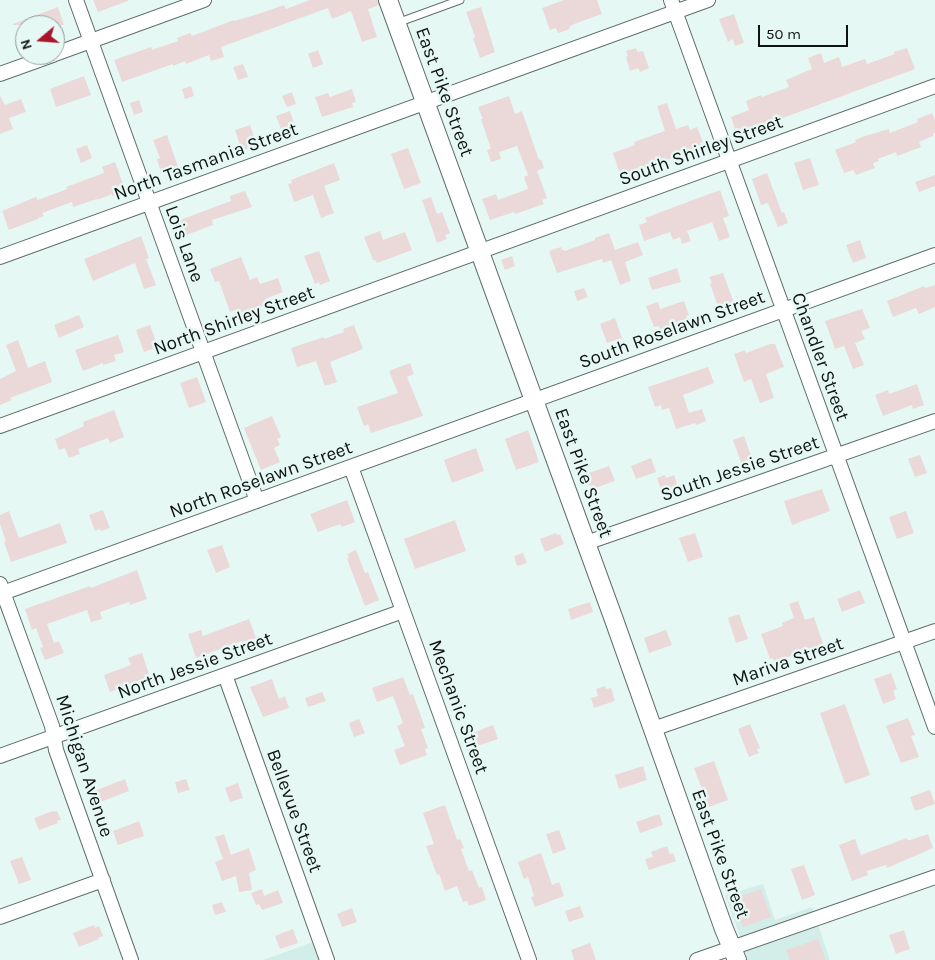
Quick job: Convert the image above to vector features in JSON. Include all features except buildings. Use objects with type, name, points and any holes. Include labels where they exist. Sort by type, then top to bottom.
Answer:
[{"type":"street","name":"Lois Lane","points":[[76,0],[257,501]]},
{"type":"street","points":[[65,51],[204,0]]},
{"type":"street","name":"East Pike Street","points":[[388,0],[735,954]]},
{"type":"street","name":"North Tasmania Street","points":[[0,257],[425,102],[673,6],[708,0]]},
{"type":"street","name":"Chandler Street","points":[[673,6],[935,726]]},
{"type":"street","points":[[0,74],[26,65]]},
{"type":"street","name":"South Shirley Street","points":[[480,251],[935,86]]},
{"type":"street","name":"North Shirley Street","points":[[0,426],[480,251]]},
{"type":"street","name":"South Roselawn Street","points":[[534,400],[935,255]]},
{"type":"street","name":"North Roselawn Street","points":[[1,590],[257,501],[534,400]]},
{"type":"street","name":"South Jessie Street","points":[[586,543],[935,421]]},
{"type":"street","name":"Mechanic Street","points":[[351,467],[529,960]]},
{"type":"street","name":"Michigan Avenue","points":[[1,590],[52,726],[56,748],[131,960]]},
{"type":"street","name":"North Jessie Street","points":[[0,756],[403,611]]},
{"type":"street","name":"Mariva Street","points":[[653,729],[935,631]]},
{"type":"street","name":"Bellevue Street","points":[[225,675],[327,960]]},
{"type":"street","points":[[697,960],[735,954],[935,877]]},
{"type":"street","points":[[0,917],[103,880]]},
{"type":"lane","points":[[397,23],[460,0]]},
{"type":"shaded area","points":[[763,884],[775,920],[812,907],[830,960],[737,960],[747,956],[725,895]]},
{"type":"shaded area","points":[[313,942],[319,960],[263,960]]}]
